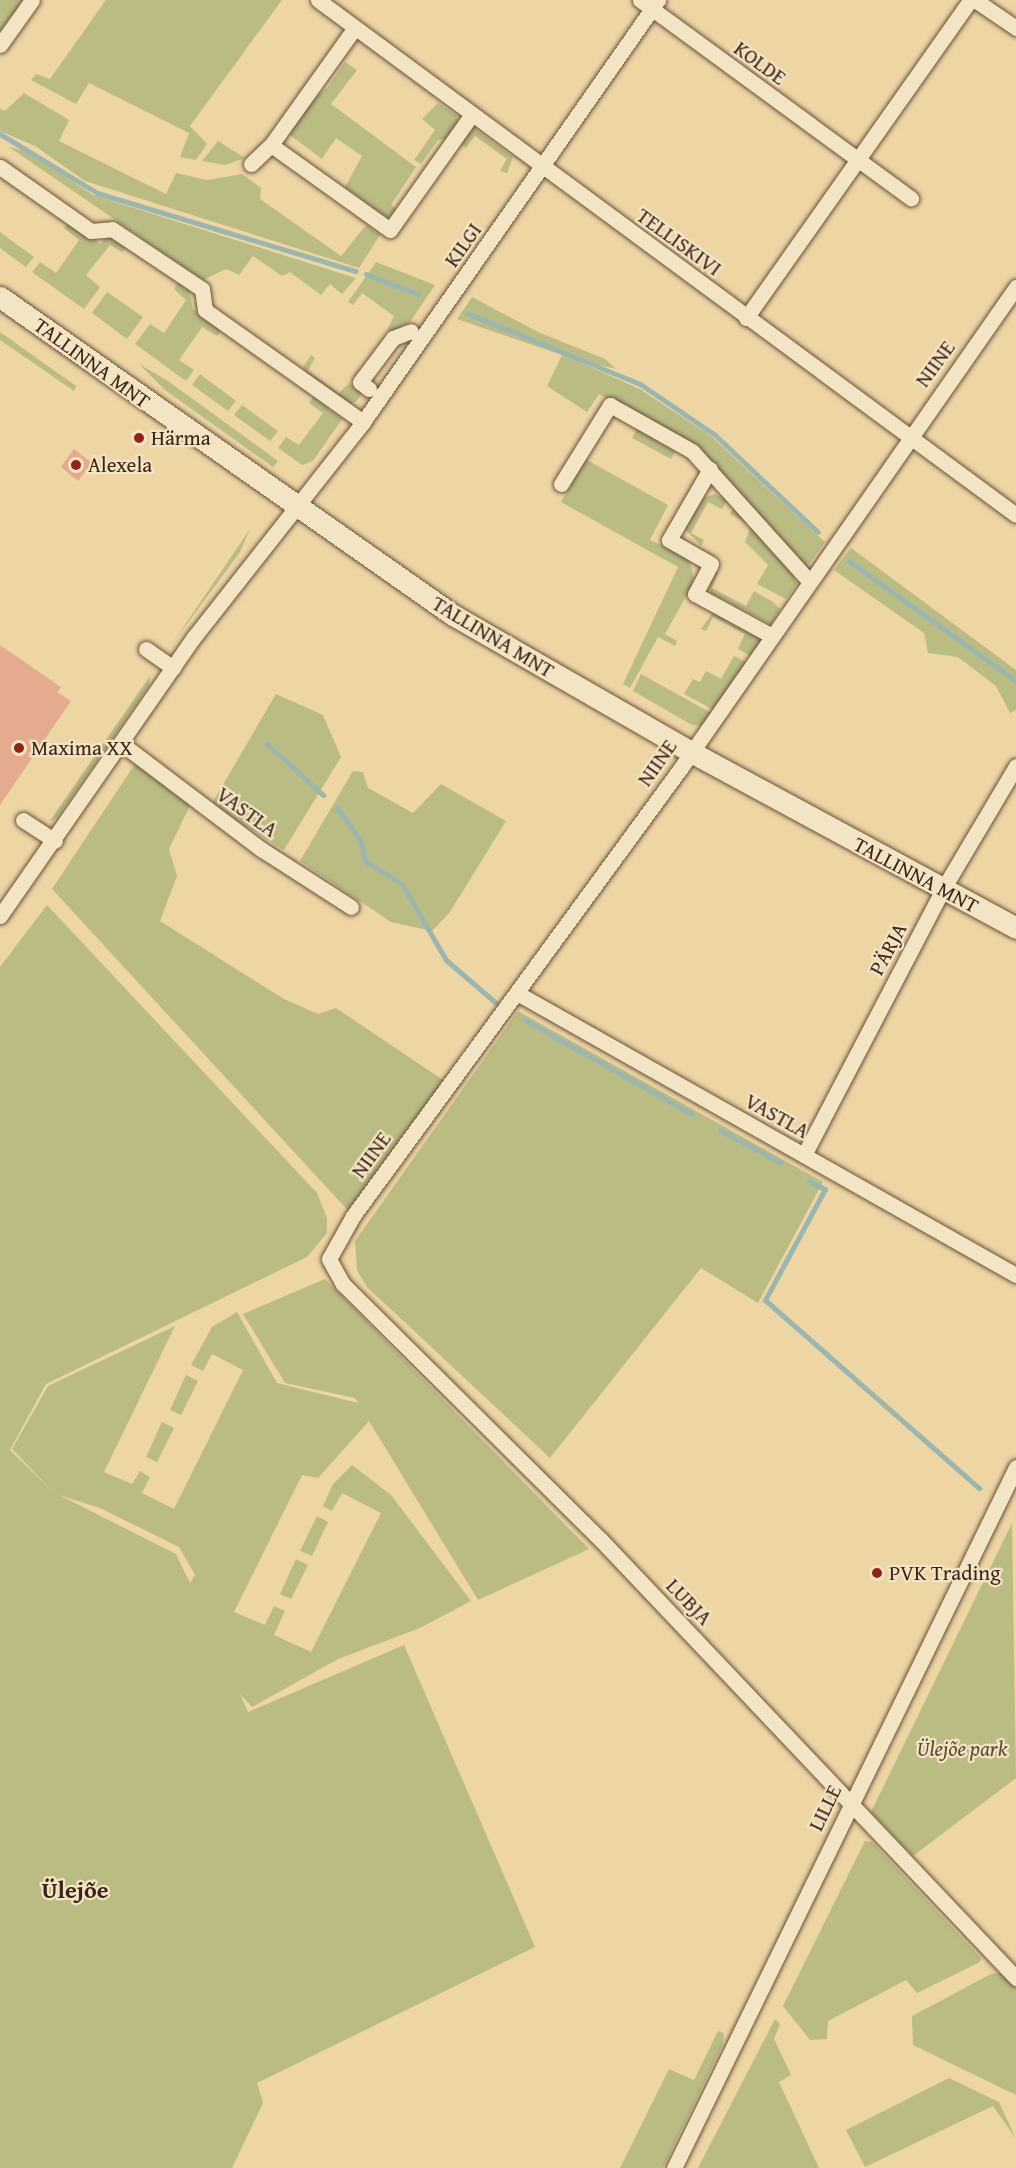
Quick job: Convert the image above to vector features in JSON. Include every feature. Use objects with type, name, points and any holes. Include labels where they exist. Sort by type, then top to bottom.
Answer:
[{"type":"main road","name":"TALLINNA MNT","points":[[0,297],[294,508],[453,615],[691,752],[1016,928]]},
{"type":"street","points":[[0,45],[32,0]]},
{"type":"street","name":"TELLISKIVI","points":[[318,0],[335,5],[354,29],[1016,515]]},
{"type":"street","points":[[746,318],[970,0]]},
{"type":"street","points":[[975,0],[1016,28]]},
{"type":"street","name":"KOLDE","points":[[650,3],[911,198]]},
{"type":"street","name":"KILGI","points":[[294,508],[363,422],[543,168],[650,3]]},
{"type":"street","points":[[251,164],[271,145],[354,29]]},
{"type":"street","points":[[271,145],[390,230],[472,114]]},
{"type":"street","points":[[0,167],[91,231],[112,229],[202,289],[205,310],[363,422]]},
{"type":"street","name":"NIINE","points":[[329,1259],[353,1216],[691,752],[1016,287]]},
{"type":"street","points":[[369,389],[360,382],[393,338],[411,331]]},
{"type":"street","points":[[561,484],[610,405],[692,452],[710,469],[810,582]]},
{"type":"street","points":[[710,469],[669,540],[711,564],[695,594],[772,636]]},
{"type":"street","points":[[0,916],[55,841],[173,668],[294,508]]},
{"type":"street","points":[[146,649],[173,668]]},
{"type":"street","name":"VASTLA","points":[[122,744],[261,849],[351,907]]},
{"type":"street","name":"PÄRJA","points":[[804,1155],[943,890],[1016,766]]},
{"type":"street","points":[[23,820],[55,841]]},
{"type":"street","name":"VASTLA","points":[[517,993],[1016,1275]]},
{"type":"street","name":"LUBJA","points":[[329,1259],[343,1284],[600,1539],[1016,1978]]},
{"type":"street","name":"LILLE","points":[[674,2168],[850,1803],[1016,1467]]},
{"type":"green space","points":[[0,0],[23,0],[0,32]]},
{"type":"green space","points":[[106,0],[282,0],[190,126],[207,144],[196,160],[180,157],[189,133],[89,83],[76,104],[31,80],[36,74],[50,79]]},
{"type":"green space","points":[[345,62],[357,70],[331,104],[416,167],[391,205],[399,211],[386,217],[345,187],[362,156],[336,138],[322,159],[290,135],[297,114],[328,87]]},
{"type":"green space","points":[[24,93],[69,120],[59,141],[166,194],[176,173],[207,180],[242,174],[261,188],[260,199],[341,256],[366,225],[380,235],[359,268],[85,181],[35,146],[0,131],[0,109],[5,111]]},
{"type":"green space","points":[[438,103],[456,115],[460,126],[451,139],[438,140],[421,164],[414,160],[435,130],[422,119]]},
{"type":"green space","points":[[474,128],[513,157],[507,173],[500,171],[507,159],[475,136],[466,148],[460,144]]},
{"type":"green space","points":[[218,141],[245,158],[225,165],[202,161]]},
{"type":"green space","points":[[9,147],[28,152],[93,195],[356,278],[342,294],[330,284],[321,295],[290,272],[282,276],[253,256],[239,275],[226,269],[203,280]]},
{"type":"green space","points":[[69,222],[100,244],[109,236],[127,247],[122,252],[110,245],[86,275],[100,287],[84,309],[32,272],[40,262],[56,273],[79,240],[64,228]]},
{"type":"green space","points":[[0,232],[34,257],[26,267],[0,248]]},
{"type":"green space","points":[[376,262],[435,285],[410,322],[392,331],[387,330],[394,316],[362,293],[353,305],[348,302]]},
{"type":"green space","points":[[179,281],[189,288],[193,309],[221,331],[217,336],[202,327],[179,360],[194,370],[186,381],[135,344],[150,324],[164,333],[186,300],[174,289]]},
{"type":"green space","points":[[107,292],[143,317],[127,339],[92,313]]},
{"type":"green space","points":[[472,297],[538,332],[605,359],[616,369],[570,358],[640,389],[711,436],[825,542],[806,568],[666,431],[599,394],[587,412],[547,386],[562,355],[457,319]]},
{"type":"green space","points":[[0,332],[76,386],[74,391],[0,340]]},
{"type":"green space","points":[[311,355],[315,358],[308,371],[339,393],[349,383],[362,393],[356,402],[349,404],[308,376],[303,367]]},
{"type":"green space","points":[[139,364],[168,381],[278,461],[273,467],[165,390]]},
{"type":"green space","points":[[200,374],[236,401],[228,411],[192,385]]},
{"type":"green space","points":[[313,397],[342,419],[313,461],[302,465],[278,448],[286,437],[299,445],[323,413],[309,403]]},
{"type":"green space","points":[[242,405],[278,431],[270,441],[234,415]]},
{"type":"green space","points":[[637,429],[675,452],[671,459],[632,438]]},
{"type":"green space","points":[[585,459],[668,505],[650,540],[688,557],[693,573],[693,584],[665,634],[677,641],[675,646],[658,637],[630,688],[623,684],[678,567],[561,502]]},
{"type":"green space","points":[[715,494],[727,501],[722,509],[708,502],[691,533],[704,540],[701,546],[685,529],[703,498]]},
{"type":"green space","points":[[735,505],[793,575],[797,584],[786,599],[757,584],[768,565],[745,542],[751,526],[730,514]]},
{"type":"green space","points":[[250,529],[240,552],[172,644]]},
{"type":"green space","points":[[851,548],[1016,670],[1016,710],[1010,713],[996,686],[958,657],[928,653],[924,633],[834,570]]},
{"type":"green space","points":[[714,571],[718,573],[712,588],[746,606],[754,591],[773,602],[780,609],[771,624],[711,593],[708,583]]},
{"type":"green space","points":[[713,612],[757,633],[762,640],[751,656],[738,649],[745,634],[713,617],[706,631],[701,629]]},
{"type":"green space","points":[[734,656],[746,662],[714,710],[684,694],[693,679],[700,682],[706,671],[721,679]]},
{"type":"green space","points":[[641,674],[711,713],[703,726],[692,725],[633,691]]},
{"type":"green space","points":[[150,676],[149,686],[57,818],[49,822]]},
{"type":"green space","points":[[276,694],[323,715],[341,757],[284,850],[211,805]]},
{"type":"green space","points":[[139,758],[193,799],[169,849],[177,876],[160,921],[284,999],[318,1014],[336,1008],[449,1084],[353,1216],[52,889]]},
{"type":"green space","points":[[353,771],[363,772],[368,788],[413,813],[441,784],[506,821],[450,912],[432,931],[391,922],[300,861]]},
{"type":"green space","points":[[47,905],[317,1193],[327,1218],[327,1233],[307,1257],[46,1384],[10,1450],[53,1492],[12,1449],[48,1386],[175,1326],[104,1472],[132,1484],[140,1471],[150,1477],[142,1493],[174,1509],[243,1370],[212,1354],[203,1371],[191,1365],[212,1327],[237,1312],[277,1383],[358,1403],[355,1398],[285,1383],[243,1314],[325,1279],[589,1549],[478,1600],[369,1421],[318,1478],[302,1475],[234,1612],[265,1625],[274,1606],[285,1611],[274,1635],[311,1652],[381,1513],[342,1493],[332,1511],[323,1506],[333,1484],[352,1465],[391,1495],[471,1601],[420,1628],[338,1659],[252,1707],[240,1694],[248,1712],[404,1645],[535,1947],[257,2083],[263,2103],[232,2168],[0,2168],[0,967]],"holes":[[[59,1495],[100,1508],[179,1547],[195,1575],[190,1583],[176,1554]]]},
{"type":"green space","points":[[518,1011],[823,1182],[758,1303],[701,1268],[550,1458],[367,1287],[357,1270],[355,1241]]},
{"type":"green space","points":[[186,1375],[198,1381],[181,1415],[170,1410]]},
{"type":"green space","points":[[162,1422],[174,1428],[157,1462],[146,1457]]},
{"type":"green space","points":[[317,1516],[328,1522],[312,1556],[300,1551]]},
{"type":"green space","name":"Ülejõe park","points":[[1012,1523],[1016,1778],[913,1856],[871,1812]]},
{"type":"green space","points":[[296,1559],[308,1565],[291,1599],[280,1594]]},
{"type":"green space","points":[[865,1841],[872,1842],[981,1958],[980,1962],[917,1993],[906,1980],[828,2021],[827,2039],[810,2040],[783,2006]]},
{"type":"green space","points":[[1002,1973],[1016,1988],[1016,2095],[913,2045],[912,2016],[991,1974]]},
{"type":"green space","points":[[775,2019],[780,2024],[774,2039],[791,2075],[779,2082],[819,2168],[698,2168]]},
{"type":"green space","points":[[718,2031],[724,2033],[723,2044],[663,2168],[620,2168],[669,2069],[694,2080]]},
{"type":"green space","points":[[949,2078],[999,2102],[1016,2139],[993,2106],[865,2167],[846,2130]]},
{"type":"building","name":"Alexela","points":[[74,449],[92,463],[78,481],[61,467]]},
{"type":"building","name":"Maxima XX","points":[[0,645],[61,687],[57,692],[71,701],[0,805]]},
{"type":"waterway","points":[[0,134],[97,193],[356,271]]},
{"type":"waterway","points":[[366,274],[418,294]]},
{"type":"waterway","points":[[467,313],[640,384],[715,435],[818,532]]},
{"type":"waterway","points":[[849,561],[1016,681]]},
{"type":"waterway","points":[[267,744],[323,795]]},
{"type":"waterway","points":[[337,808],[361,841],[365,861],[402,884],[446,960],[495,1002]]},
{"type":"waterway","points":[[525,1020],[692,1114]]},
{"type":"waterway","points":[[720,1130],[781,1163]]},
{"type":"waterway","points":[[809,1181],[825,1189],[765,1300],[979,1488]]},
{"type":"place","name":"Härma","points":[[139,438]]},
{"type":"place","name":"Alexela","points":[[76,465]]},
{"type":"place","name":"Maxima XX","points":[[19,748]]},
{"type":"place","name":"PVK Trading","points":[[877,1573]]},
{"type":"district","name":"Ülejõe","points":[[75,1890]]}]
